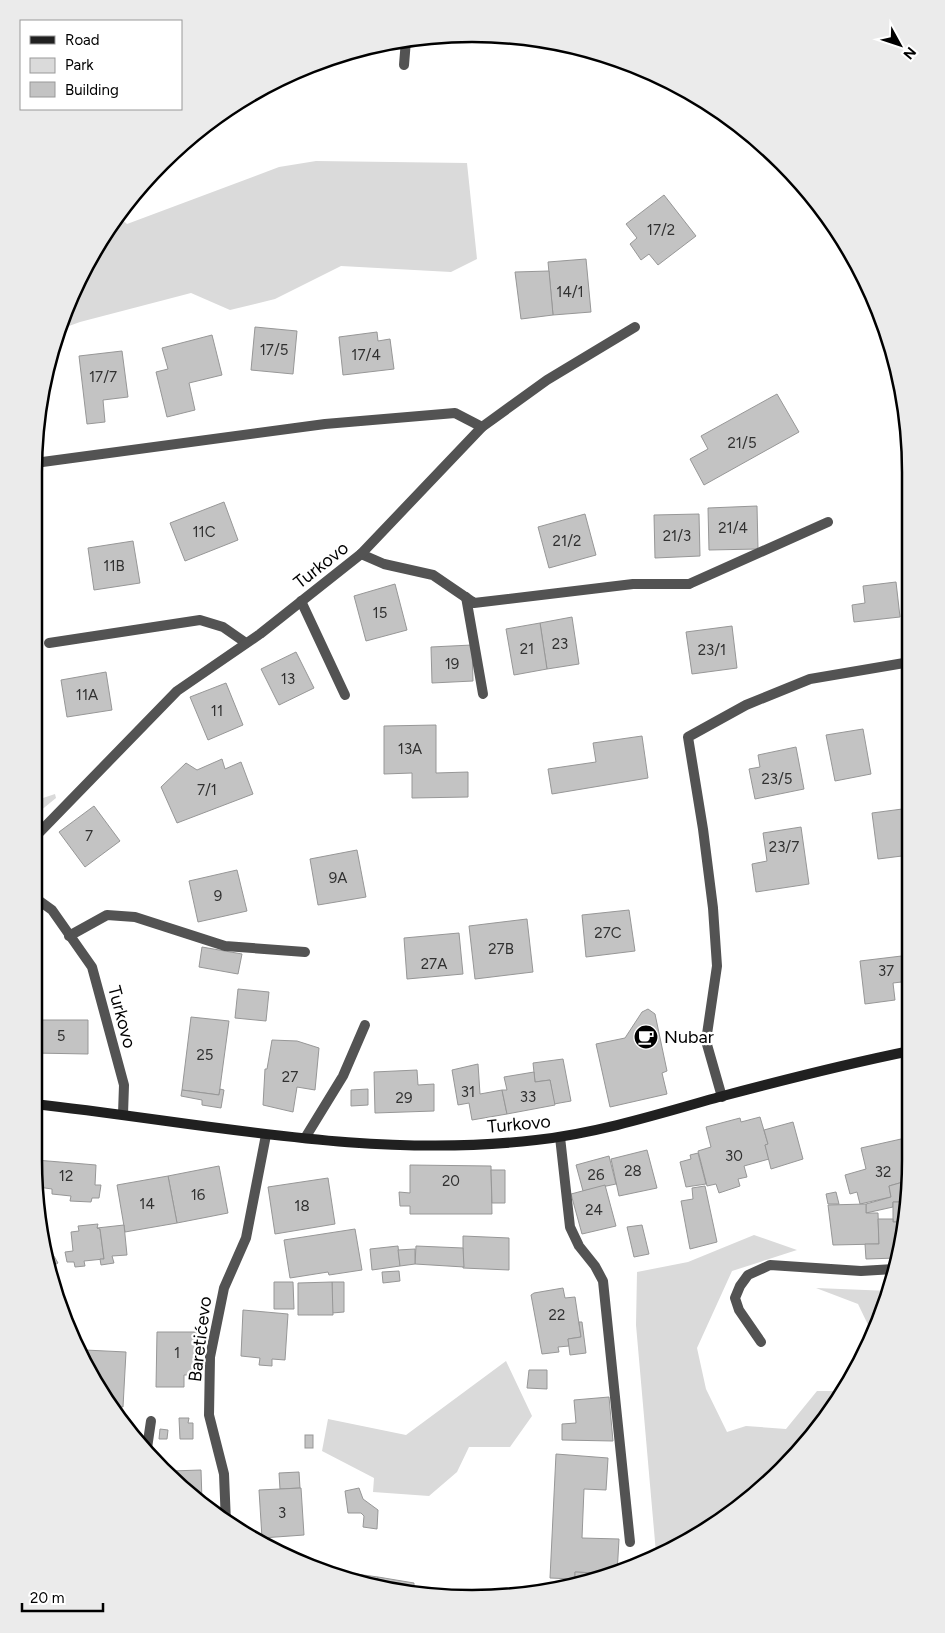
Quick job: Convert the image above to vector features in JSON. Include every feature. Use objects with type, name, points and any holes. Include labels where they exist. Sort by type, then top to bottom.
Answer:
[{"type":"main road","name":"Turkovo","points":[[42,1105],[123,1114],[266,1135],[392,1144],[484,1144],[560,1137],[644,1118],[829,1068],[902,1053]]},
{"type":"street","points":[[404,65],[405,48]]},
{"type":"street","name":"Turkovo","points":[[42,830],[176,691],[246,643],[361,554],[482,427],[547,380],[635,327]]},
{"type":"street","points":[[42,462],[325,424],[455,413],[482,427]]},
{"type":"street","points":[[361,554],[384,564],[433,575],[474,603],[633,584],[689,584],[828,522]]},
{"type":"street","points":[[466,597],[483,694]]},
{"type":"street","points":[[301,602],[345,695]]},
{"type":"street","points":[[49,643],[200,620],[223,627],[246,643]]},
{"type":"street","points":[[722,1097],[706,1041],[718,966],[703,829],[688,737],[746,705],[810,680],[902,663]]},
{"type":"street","name":"Turkovo","points":[[42,903],[52,910],[92,967],[124,1085],[123,1114]]},
{"type":"street","points":[[70,936],[107,915],[136,917],[225,946],[304,952]]},
{"type":"street","points":[[305,1138],[343,1076],[365,1025]]},
{"type":"street","name":"Baretićevo","points":[[226,1512],[224,1474],[209,1415],[210,1357],[224,1288],[246,1238],[266,1135]]},
{"type":"street","points":[[560,1137],[570,1227],[579,1246],[595,1266],[603,1282],[630,1542]]},
{"type":"street","points":[[761,1342],[740,1310],[736,1298],[740,1286],[748,1276],[770,1265],[861,1271],[889,1269]]},
{"type":"street","points":[[148,1443],[151,1421]]},
{"type":"green space","points":[[316,161],[467,163],[477,259],[451,272],[341,266],[275,299],[230,310],[191,293],[68,326],[100,257],[124,221],[127,224],[279,167]]},
{"type":"green space","points":[[55,794],[56,798],[42,809],[42,798]]},
{"type":"green space","points":[[754,1235],[797,1250],[732,1271],[697,1348],[706,1389],[727,1432],[746,1426],[786,1429],[817,1391],[835,1391],[796,1444],[756,1484],[734,1502],[688,1533],[656,1549],[636,1325],[637,1272],[688,1262]]},
{"type":"green space","points":[[816,1288],[882,1291],[869,1327],[858,1304]]},
{"type":"green space","points":[[506,1361],[532,1416],[510,1447],[469,1447],[457,1472],[429,1496],[373,1492],[374,1478],[322,1451],[328,1419],[406,1435]]},
{"type":"building","points":[[664,195],[696,236],[658,265],[649,254],[641,260],[630,244],[637,238],[626,224]]},
{"type":"building","points":[[586,259],[591,312],[553,315],[548,262]]},
{"type":"building","points":[[549,271],[553,315],[521,319],[515,272]]},
{"type":"building","points":[[255,327],[297,331],[293,374],[251,370]]},
{"type":"building","points":[[377,332],[378,341],[390,339],[394,369],[343,375],[339,337]]},
{"type":"building","points":[[212,335],[222,375],[189,383],[195,410],[167,417],[156,372],[168,369],[162,348]]},
{"type":"building","points":[[122,351],[128,397],[103,400],[105,422],[87,424],[79,356]]},
{"type":"building","points":[[777,394],[799,432],[704,485],[690,459],[708,449],[701,436]]},
{"type":"building","points":[[224,502],[238,540],[185,561],[170,523]]},
{"type":"building","points":[[757,506],[758,549],[709,550],[708,508]]},
{"type":"building","points":[[585,514],[596,555],[549,568],[538,527]]},
{"type":"building","points":[[699,514],[700,556],[655,558],[654,515]]},
{"type":"building","points":[[133,541],[140,583],[94,590],[88,548]]},
{"type":"building","points":[[896,582],[900,617],[854,622],[852,605],[865,603],[863,586]]},
{"type":"building","points":[[395,584],[407,630],[366,641],[354,596]]},
{"type":"building","points":[[572,617],[579,664],[547,669],[540,623]]},
{"type":"building","points":[[540,623],[547,669],[514,675],[506,629]]},
{"type":"building","points":[[732,626],[737,668],[692,674],[686,632]]},
{"type":"building","points":[[472,645],[473,681],[432,683],[431,647]]},
{"type":"building","points":[[296,652],[314,688],[279,705],[261,669]]},
{"type":"building","points":[[106,672],[112,710],[67,717],[61,680]]},
{"type":"building","points":[[226,683],[243,725],[208,740],[190,697]]},
{"type":"building","points":[[436,725],[436,773],[468,772],[468,797],[412,798],[412,773],[384,774],[384,726]]},
{"type":"building","points":[[863,729],[871,774],[835,781],[826,735]]},
{"type":"building","points":[[642,736],[648,778],[552,794],[548,769],[596,762],[593,743]]},
{"type":"building","points":[[796,747],[804,789],[755,799],[749,769],[760,767],[758,755]]},
{"type":"building","points":[[222,759],[225,769],[241,762],[253,794],[177,823],[161,787],[186,763],[197,770]]},
{"type":"building","points":[[94,806],[120,841],[85,867],[59,832]]},
{"type":"building","points":[[902,809],[902,856],[878,859],[872,813]]},
{"type":"building","points":[[801,827],[809,884],[756,892],[752,864],[767,861],[763,833]]},
{"type":"building","points":[[357,850],[366,897],[318,905],[310,859]]},
{"type":"building","points":[[237,870],[247,911],[198,922],[189,881]]},
{"type":"building","points":[[629,910],[635,951],[586,957],[582,915]]},
{"type":"building","points":[[527,919],[533,972],[475,979],[469,926]]},
{"type":"building","points":[[459,933],[463,974],[407,979],[404,938]]},
{"type":"building","points":[[202,947],[242,954],[238,974],[199,967]]},
{"type":"building","points":[[902,956],[902,982],[893,983],[895,1000],[865,1004],[860,961]]},
{"type":"building","points":[[238,989],[269,992],[266,1021],[235,1018]]},
{"type":"building","points":[[648,1009],[655,1014],[667,1071],[662,1073],[667,1094],[610,1107],[596,1044],[625,1038],[642,1012]]},
{"type":"building","points":[[191,1017],[229,1021],[219,1095],[182,1090]]},
{"type":"building","points":[[42,1020],[88,1020],[88,1054],[42,1053]]},
{"type":"building","points":[[272,1040],[297,1041],[319,1048],[315,1090],[297,1087],[293,1112],[263,1105],[265,1069],[267,1069]]},
{"type":"building","points":[[563,1059],[571,1101],[554,1104],[550,1080],[535,1082],[533,1063]]},
{"type":"building","points":[[478,1064],[480,1094],[502,1090],[507,1114],[472,1120],[469,1103],[458,1105],[452,1070]]},
{"type":"building","points":[[417,1070],[418,1085],[434,1084],[434,1111],[375,1113],[374,1072]]},
{"type":"building","points":[[534,1072],[535,1082],[550,1080],[555,1105],[507,1114],[502,1090],[507,1090],[504,1077]]},
{"type":"building","points":[[220,1089],[224,1090],[221,1108],[202,1105],[202,1100],[181,1096],[182,1090],[219,1095]]},
{"type":"building","points":[[368,1089],[368,1105],[351,1106],[351,1090]]},
{"type":"building","points":[[760,1117],[768,1144],[765,1145],[769,1159],[744,1166],[747,1177],[738,1179],[740,1186],[719,1193],[716,1184],[707,1186],[698,1151],[711,1147],[706,1127],[740,1118],[741,1122]]},
{"type":"building","points":[[793,1122],[803,1159],[771,1169],[765,1145],[768,1144],[764,1130]]},
{"type":"building","points":[[902,1139],[902,1182],[889,1186],[891,1197],[860,1204],[857,1192],[850,1194],[845,1175],[866,1169],[861,1148]]},
{"type":"building","points":[[647,1150],[657,1188],[619,1196],[611,1159]]},
{"type":"building","points":[[698,1153],[706,1184],[686,1187],[680,1162],[691,1159],[690,1155]]},
{"type":"building","points":[[609,1156],[616,1184],[583,1191],[576,1165]]},
{"type":"building","points":[[42,1161],[96,1165],[95,1185],[101,1185],[99,1198],[92,1198],[91,1202],[70,1201],[71,1196],[52,1194],[52,1189],[43,1188]]},
{"type":"building","points":[[410,1165],[491,1166],[492,1214],[410,1214],[410,1206],[400,1206],[399,1192],[410,1193]]},
{"type":"building","points":[[219,1166],[228,1213],[177,1223],[168,1176]]},
{"type":"building","points":[[491,1170],[505,1170],[505,1203],[492,1203]]},
{"type":"building","points":[[168,1176],[177,1223],[125,1232],[117,1185]]},
{"type":"building","points":[[328,1178],[335,1224],[275,1234],[268,1187]]},
{"type":"building","points":[[902,1182],[901,1202],[893,1202],[893,1207],[866,1213],[866,1204],[891,1197],[889,1186]]},
{"type":"building","points":[[605,1185],[616,1226],[582,1234],[571,1194]]},
{"type":"building","points":[[705,1186],[717,1242],[690,1249],[681,1201],[693,1199],[692,1188]]},
{"type":"building","points":[[836,1192],[839,1204],[828,1204],[826,1194]]},
{"type":"building","points":[[893,1202],[901,1202],[898,1222],[893,1222]]},
{"type":"building","points":[[866,1204],[866,1213],[878,1213],[879,1244],[833,1245],[828,1205]]},
{"type":"building","points":[[878,1219],[893,1219],[893,1222],[898,1222],[891,1258],[866,1259],[865,1244],[879,1244]]},
{"type":"building","points":[[98,1224],[97,1228],[100,1229],[104,1259],[84,1261],[85,1266],[75,1267],[74,1262],[67,1262],[65,1252],[73,1251],[71,1232],[79,1231],[78,1226]]},
{"type":"building","points":[[124,1225],[127,1255],[112,1256],[114,1263],[101,1265],[100,1259],[104,1259],[100,1229],[97,1228]]},
{"type":"building","points":[[642,1225],[649,1254],[634,1257],[627,1227]]},
{"type":"building","points":[[355,1229],[362,1270],[329,1275],[328,1272],[290,1278],[284,1240]]},
{"type":"building","points":[[463,1236],[509,1238],[509,1270],[463,1268]]},
{"type":"building","points":[[398,1246],[400,1266],[372,1270],[370,1249]]},
{"type":"building","points":[[416,1246],[463,1248],[464,1267],[415,1264]]},
{"type":"building","points":[[415,1249],[415,1264],[400,1266],[398,1250]]},
{"type":"building","points":[[399,1271],[400,1281],[383,1283],[382,1272]]},
{"type":"building","points":[[274,1282],[293,1282],[294,1309],[274,1309]]},
{"type":"building","points":[[332,1282],[344,1282],[344,1312],[332,1313]]},
{"type":"building","points":[[332,1282],[333,1315],[298,1315],[298,1283]]},
{"type":"building","points":[[563,1288],[565,1298],[575,1297],[581,1337],[568,1339],[569,1346],[558,1347],[559,1352],[542,1354],[531,1295]]},
{"type":"building","points":[[243,1310],[288,1314],[285,1360],[272,1359],[272,1366],[259,1365],[260,1358],[241,1356]]},
{"type":"building","points":[[579,1322],[582,1322],[586,1353],[570,1355],[568,1339],[581,1337]]},
{"type":"building","points":[[157,1332],[198,1332],[197,1375],[184,1375],[184,1387],[156,1387]]},
{"type":"building","points":[[87,1350],[126,1352],[123,1407],[120,1407],[100,1376]]},
{"type":"building","points":[[529,1370],[547,1370],[547,1389],[527,1388]]},
{"type":"building","points":[[609,1397],[613,1441],[562,1440],[562,1424],[576,1423],[574,1400]]},
{"type":"building","points":[[179,1418],[189,1418],[188,1423],[193,1423],[193,1439],[180,1439]]},
{"type":"building","points":[[160,1429],[168,1430],[167,1439],[159,1439]]},
{"type":"building","points":[[305,1435],[313,1435],[313,1448],[305,1448]]},
{"type":"building","points":[[556,1454],[608,1458],[606,1490],[584,1489],[582,1538],[619,1539],[617,1566],[594,1573],[575,1572],[575,1578],[571,1579],[550,1578]]},
{"type":"building","points":[[201,1470],[202,1494],[189,1484],[175,1471]]},
{"type":"building","points":[[299,1472],[300,1488],[280,1489],[279,1473]]},
{"type":"building","points":[[301,1488],[304,1535],[266,1538],[262,1536],[259,1490]]},
{"type":"building","points":[[359,1488],[363,1499],[378,1510],[377,1529],[363,1527],[364,1516],[361,1513],[348,1513],[345,1491]]},
{"type":"building","points":[[575,1572],[594,1573],[584,1576],[575,1578]]},
{"type":"building","points":[[353,1574],[378,1577],[377,1580]]},
{"type":"building","points":[[378,1577],[414,1583],[414,1587],[389,1582],[377,1580]]},
{"type":"place","name":"Nubar","points":[[646,1037]]}]
